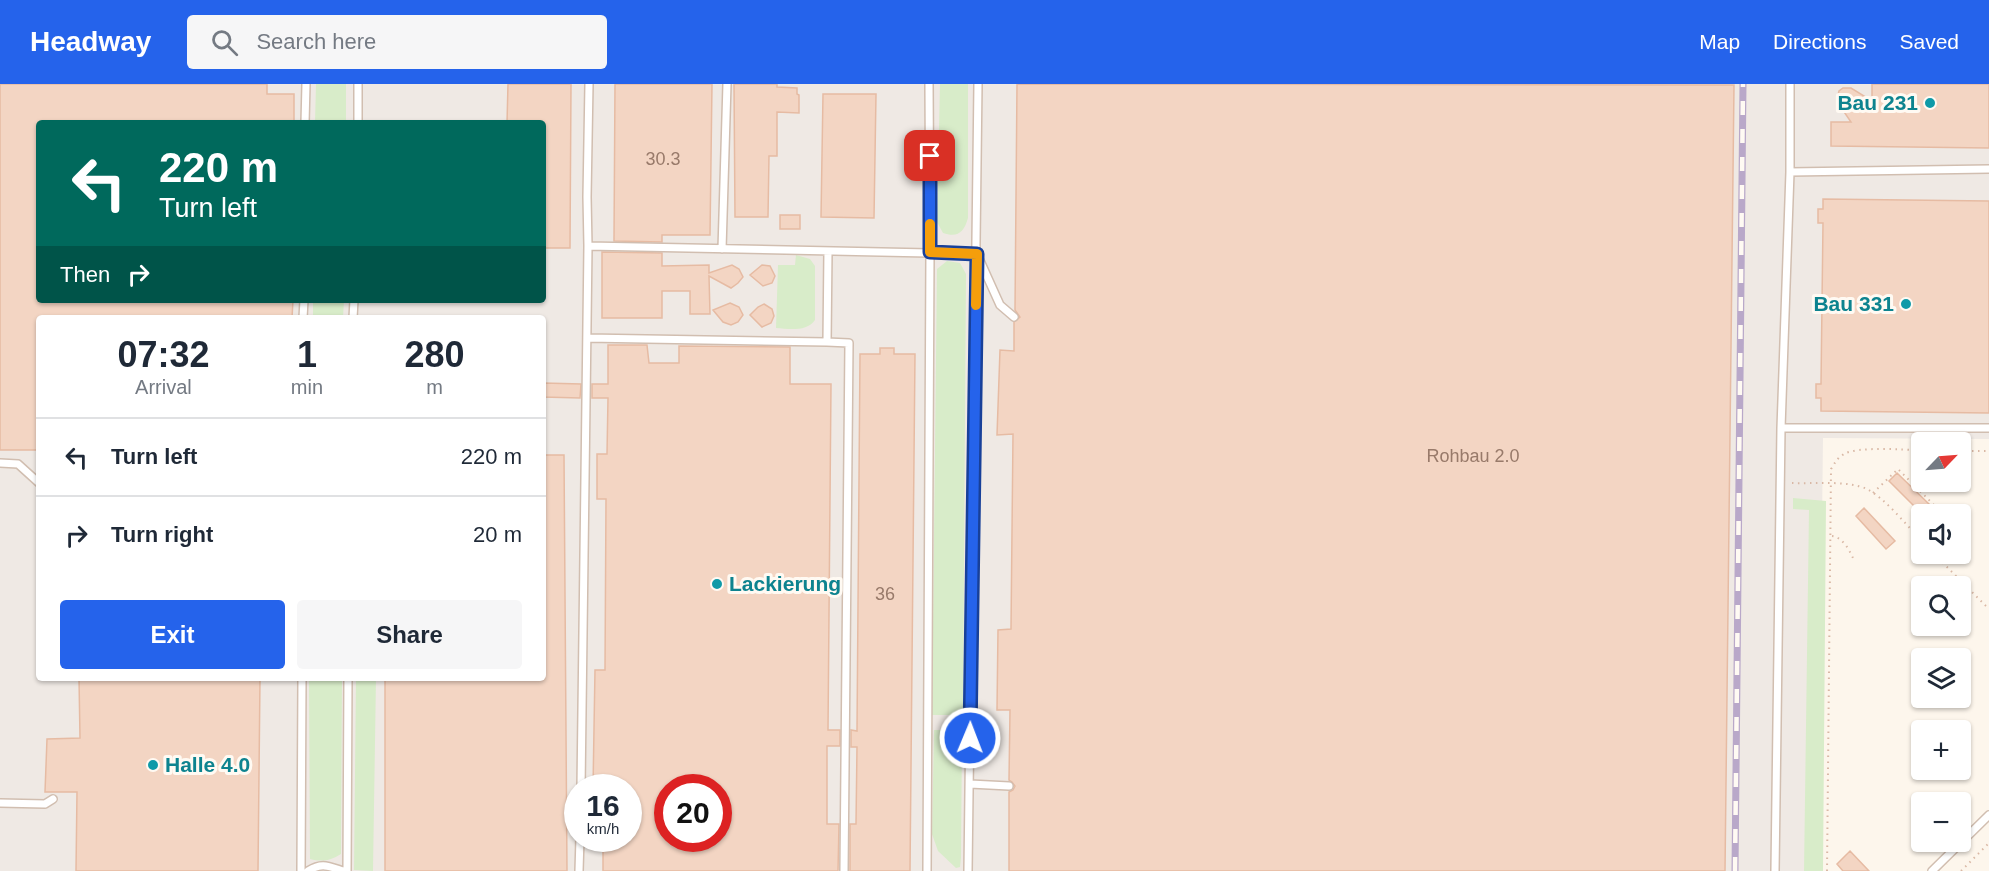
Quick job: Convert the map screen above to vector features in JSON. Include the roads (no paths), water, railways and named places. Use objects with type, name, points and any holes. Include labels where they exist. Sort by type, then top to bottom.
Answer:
[{"type":"lane","points":[[305,120],[306,84]]},
{"type":"lane","points":[[358,84],[358,120]]},
{"type":"lane","points":[[581,774],[589,84]]},
{"type":"lane","points":[[722,249],[727,84]]},
{"type":"lane","points":[[927,871],[929,84]]},
{"type":"lane","points":[[968,871],[978,84]]},
{"type":"lane","points":[[1775,871],[1781,428],[1790,172],[1790,84]]},
{"type":"lane","points":[[1790,172],[1989,169]]},
{"type":"lane","points":[[588,246],[977,254]]},
{"type":"lane","points":[[827,342],[828,251]]},
{"type":"lane","points":[[977,254],[1000,305],[1014,317]]},
{"type":"lane","points":[[587,338],[849,343],[844,871]]},
{"type":"lane","points":[[1781,428],[1989,428]]},
{"type":"lane","points":[[0,463],[18,464],[36,480]]},
{"type":"lane","points":[[301,871],[302,681]]},
{"type":"lane","points":[[308,871],[317,865],[345,871],[348,681]]},
{"type":"lane","points":[[970,784],[1009,786]]},
{"type":"lane","points":[[0,803],[45,804],[53,799]]},
{"type":"lane","points":[[1932,871],[1989,815]]},
{"type":"lane","points":[[579,871],[580,852]]},
{"type":"railway","points":[[1735,871],[1743,84]]},
{"type":"place","name":"Bau 231","points":[[1930,103]]},
{"type":"place","name":"Bau 331","points":[[1906,304]]},
{"type":"place","name":"Lackierung","points":[[717,584]]},
{"type":"place","name":"Halle 4.0","points":[[153,765]]}]
